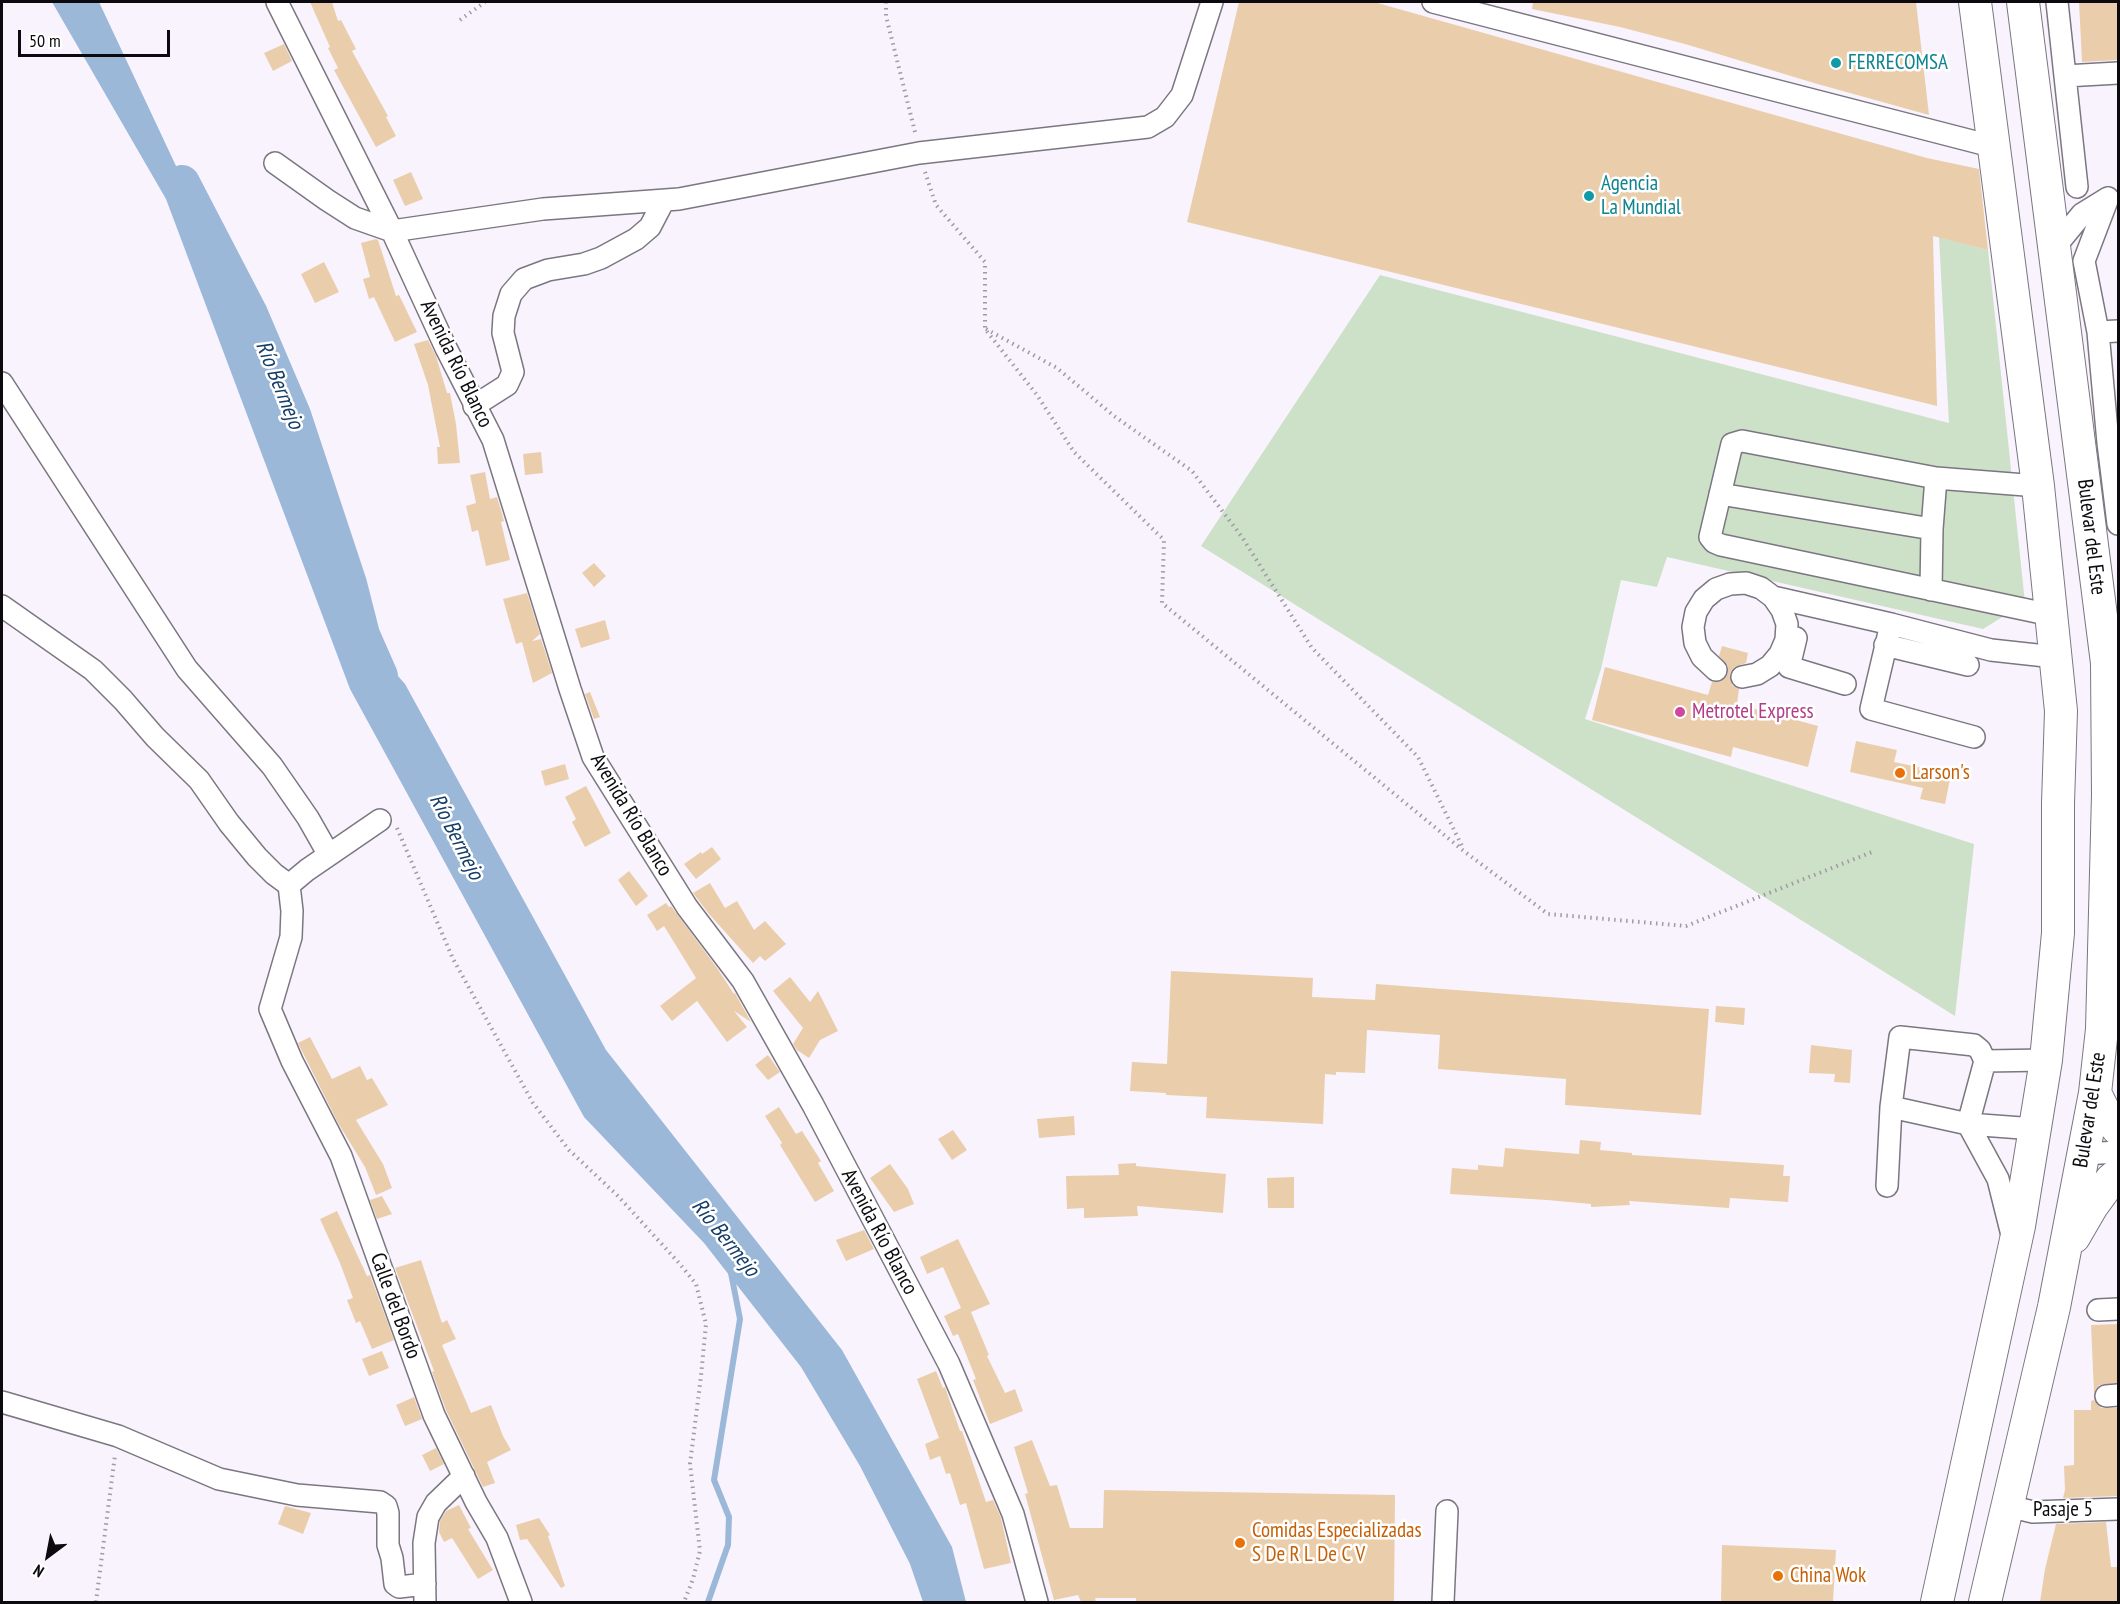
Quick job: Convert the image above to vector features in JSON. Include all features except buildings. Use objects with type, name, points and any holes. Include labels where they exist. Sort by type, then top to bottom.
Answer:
[{"type":"highway","points":[[1937,1602],[2015,1245],[2046,1060],[2058,933],[2061,711],[2038,486],[1975,2]]},
{"type":"highway","name":"Bulevar del Este","points":[[1985,1602],[2054,1307],[2096,1093],[2102,1029],[2108,795],[2107,663],[2023,2]]},
{"type":"highway","points":[[2096,1093],[2106,1115],[2118,1129]]},
{"type":"highway","points":[[2064,1253],[2092,1206],[2118,1174]]},
{"type":"street","name":"Avenida Río Blanco","points":[[277,2],[392,231],[474,406],[493,440],[593,758],[687,907],[743,981],[813,1105],[944,1353],[1013,1514],[1037,1602]]},
{"type":"street","points":[[275,163],[355,218],[392,231],[543,209],[663,202],[919,153],[1148,127],[1165,117],[1182,95],[1212,2]]},
{"type":"street","points":[[1433,2],[1995,147]]},
{"type":"street","points":[[2057,2],[2077,187]]},
{"type":"street","points":[[2065,76],[2118,73]]},
{"type":"street","points":[[2044,168],[2077,187],[2113,198]]},
{"type":"street","points":[[2054,248],[2082,214],[2113,198]]},
{"type":"street","points":[[2113,198],[2084,261],[2108,331],[2118,524]]},
{"type":"street","points":[[474,406],[507,385],[513,372],[503,333],[504,316],[511,294],[524,279],[548,270],[584,264],[618,249],[636,239],[650,226],[663,202]]},
{"type":"street","points":[[2,383],[187,669],[272,766],[308,818],[329,855]]},
{"type":"street","points":[[2038,486],[1936,478],[1742,441],[1732,444],[1710,537],[1720,545],[2051,615]]},
{"type":"street","points":[[1931,590],[1936,478]]},
{"type":"street","points":[[1720,494],[1932,529]]},
{"type":"street","points":[[1716,670],[1702,657],[1695,643],[1693,627],[1696,612],[1704,599],[1716,589],[1730,584],[1746,583],[1761,588],[1773,597],[1782,610],[1787,624],[1786,640],[1780,654],[1770,666],[1757,674],[1742,677]]},
{"type":"street","points":[[1773,597],[1991,650],[2055,657]]},
{"type":"street","points":[[1803,605],[1789,667],[1845,684]]},
{"type":"street","points":[[2,606],[93,670],[155,737],[199,780],[229,823],[257,857],[289,885],[380,820]]},
{"type":"street","points":[[1891,624],[1871,709],[1974,736]]},
{"type":"street","points":[[1886,645],[1968,665]]},
{"type":"street","name":"Calle del Bordo","points":[[289,885],[292,911],[291,937],[270,1009],[292,1061],[341,1156],[434,1415],[497,1538],[521,1602]]},
{"type":"street","points":[[1887,1186],[1890,1107],[1900,1037],[1974,1045],[1980,1050],[1985,1061],[1968,1124],[1998,1179],[2015,1245]]},
{"type":"street","points":[[1985,1061],[2046,1060]]},
{"type":"street","points":[[1890,1107],[1968,1124],[2035,1129]]},
{"type":"street","points":[[2083,1154],[2118,1152]]},
{"type":"street","points":[[2,1402],[118,1436],[219,1479],[297,1495],[380,1502],[386,1506],[388,1513],[388,1545],[395,1584],[425,1593],[424,1543],[428,1517],[436,1503],[464,1476]]},
{"type":"street","name":"Pasaje 5","points":[[2008,1506],[2033,1512],[2118,1509]]},
{"type":"street","points":[[1443,1602],[1447,1510]]},
{"type":"path","points":[[460,20],[484,2]]},
{"type":"path","points":[[886,2],[886,16],[919,153],[936,205],[985,262],[985,329],[1037,395],[1074,452],[1164,540],[1162,603],[1465,852],[1548,914],[1686,926],[1872,852]]},
{"type":"path","points":[[985,329],[1057,368],[1114,416],[1192,471],[1242,537],[1312,648],[1418,757],[1465,852]]},
{"type":"path","points":[[380,820],[390,822],[397,828],[453,959],[533,1103],[568,1149],[618,1196],[680,1263],[696,1284],[706,1324],[690,1464],[700,1551],[684,1602]]},
{"type":"path","points":[[96,1602],[118,1436]]},
{"type":"green space","points":[[1939,237],[1988,250],[2025,603],[1983,629],[1667,557],[1657,587],[1621,580],[1601,669],[1585,719],[1974,844],[1955,1016],[1201,546],[1380,275],[1949,423]]},
{"type":"water","points":[[52,2],[99,2],[293,415],[349,584],[362,635],[405,684],[606,1050],[842,1350],[952,1547],[966,1602],[923,1602],[910,1564],[860,1466],[801,1367],[704,1243],[584,1117],[350,689],[166,199]]},
{"type":"waterway","name":"Río Bermejo","points":[[182,183],[250,314],[293,415],[349,584],[362,635],[380,676]]},
{"type":"waterway","points":[[708,1602],[728,1545],[729,1517],[714,1480],[740,1319],[731,1273]]},
{"type":"place","name":"FERRECOMSA","points":[[1836,63]]},
{"type":"place","name":"Agencia La Mundial","points":[[1589,196]]},
{"type":"place","name":"Metrotel Express","points":[[1680,712]]},
{"type":"place","name":"Larson's","points":[[1900,773]]},
{"type":"place","name":"Comidas Especializadas S De R L De C V","points":[[1240,1543]]},
{"type":"place","name":"China Wok","points":[[1778,1576]]}]
